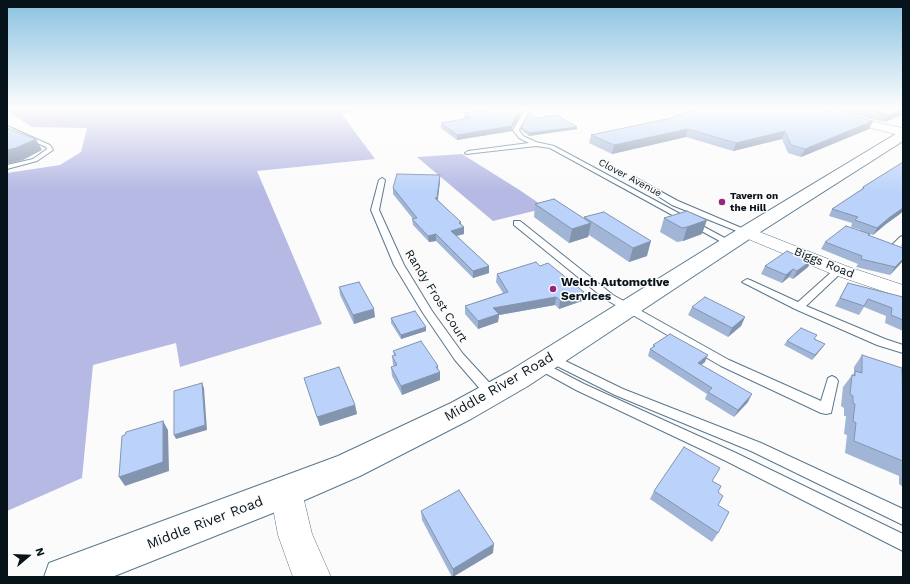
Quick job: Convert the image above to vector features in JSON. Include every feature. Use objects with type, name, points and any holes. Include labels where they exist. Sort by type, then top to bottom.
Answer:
[{"type":"street","name":"Middle River Road","points":[[63,577],[286,492],[349,466],[492,394],[899,136]]},
{"type":"street","name":"Biggs Road","points":[[739,237],[903,292]]},
{"type":"street","points":[[286,492],[295,535],[312,577]]},
{"type":"lane","points":[[7,167],[35,160],[50,150],[48,146],[26,136]]},
{"type":"lane","points":[[520,136],[536,144]]},
{"type":"lane","name":"Clover Avenue","points":[[468,153],[536,144],[552,147],[739,237]]},
{"type":"lane","name":"Randy Frost Court","points":[[382,180],[375,210],[399,265],[428,313],[459,357],[492,394]]},
{"type":"lane","points":[[636,180],[675,203],[739,237]]},
{"type":"lane","points":[[517,223],[609,297],[725,363],[826,408],[832,381]]},
{"type":"lane","points":[[895,247],[903,239]]},
{"type":"lane","points":[[799,307],[839,270]]},
{"type":"lane","points":[[747,282],[799,307],[881,342],[903,349]]},
{"type":"lane","points":[[545,361],[756,447],[903,517]]},
{"type":"lane","points":[[545,361],[580,387],[731,457],[903,543]]},
{"type":"shaded area","points":[[85,136],[358,136],[375,159],[257,171],[322,324],[180,367],[176,343],[93,365],[82,478],[7,511],[7,173],[60,165],[81,152]]},
{"type":"shaded area","points":[[462,154],[546,208],[493,221],[417,157]]},
{"type":"building","points":[[7,136],[29,136],[36,139],[16,148],[7,150]]},
{"type":"building","points":[[594,136],[654,136],[614,145]]},
{"type":"building","points":[[713,136],[764,136],[736,143]]},
{"type":"building","points":[[787,136],[836,136],[805,149],[791,145]]},
{"type":"building","points":[[903,162],[903,208],[877,228],[855,220],[858,217],[832,209],[864,188],[863,187]]},
{"type":"building","points":[[397,174],[440,175],[437,198],[435,198],[461,222],[459,223],[464,227],[451,231],[489,266],[473,271],[436,234],[428,236],[412,219],[417,218],[393,188]]},
{"type":"building","points":[[554,199],[591,223],[572,229],[535,204]]},
{"type":"building","points":[[687,211],[707,220],[682,228],[664,218]]},
{"type":"building","points":[[604,212],[651,241],[633,248],[584,217]]},
{"type":"building","points":[[846,226],[903,248],[903,259],[895,267],[861,259],[862,256],[825,242]]},
{"type":"building","points":[[787,251],[812,260],[797,271],[793,269],[786,275],[765,266]]},
{"type":"building","points":[[536,262],[540,266],[548,263],[584,292],[560,300],[556,297],[493,308],[499,314],[478,321],[465,306],[508,292],[497,274]]},
{"type":"building","points":[[359,282],[374,309],[353,315],[339,287]]},
{"type":"building","points":[[848,283],[903,297],[903,320],[891,315],[892,308],[868,299],[864,306],[840,298]]},
{"type":"building","points":[[705,297],[745,317],[732,328],[692,307]]},
{"type":"building","points":[[415,311],[426,327],[401,335],[391,318]]},
{"type":"building","points":[[801,328],[817,335],[814,339],[825,344],[815,355],[787,341]]},
{"type":"building","points":[[670,334],[708,355],[698,363],[752,394],[738,410],[708,392],[712,388],[650,349],[655,346],[653,345]]},
{"type":"building","points":[[421,341],[438,366],[436,367],[440,372],[401,386],[391,367],[397,365],[392,356],[396,355],[393,351]]},
{"type":"building","points":[[862,355],[902,368],[903,461],[854,441],[856,423],[853,421],[855,404],[853,403],[853,396],[850,394],[852,375],[855,376],[855,371],[862,373]]},
{"type":"building","points":[[339,367],[355,405],[317,417],[304,378]]},
{"type":"building","points":[[202,383],[205,425],[174,435],[174,391]]},
{"type":"building","points":[[163,421],[163,462],[119,477],[122,436],[125,435],[126,432]]},
{"type":"building","points":[[684,447],[720,468],[712,481],[721,486],[718,492],[723,496],[718,505],[729,512],[718,533],[654,491]]},
{"type":"building","points":[[459,490],[494,544],[453,569],[421,511]]},
{"type":"place","name":"Tavern on the Hill","points":[[722,202]]},
{"type":"place","name":"Welch Automotive Services","points":[[553,289]]}]
